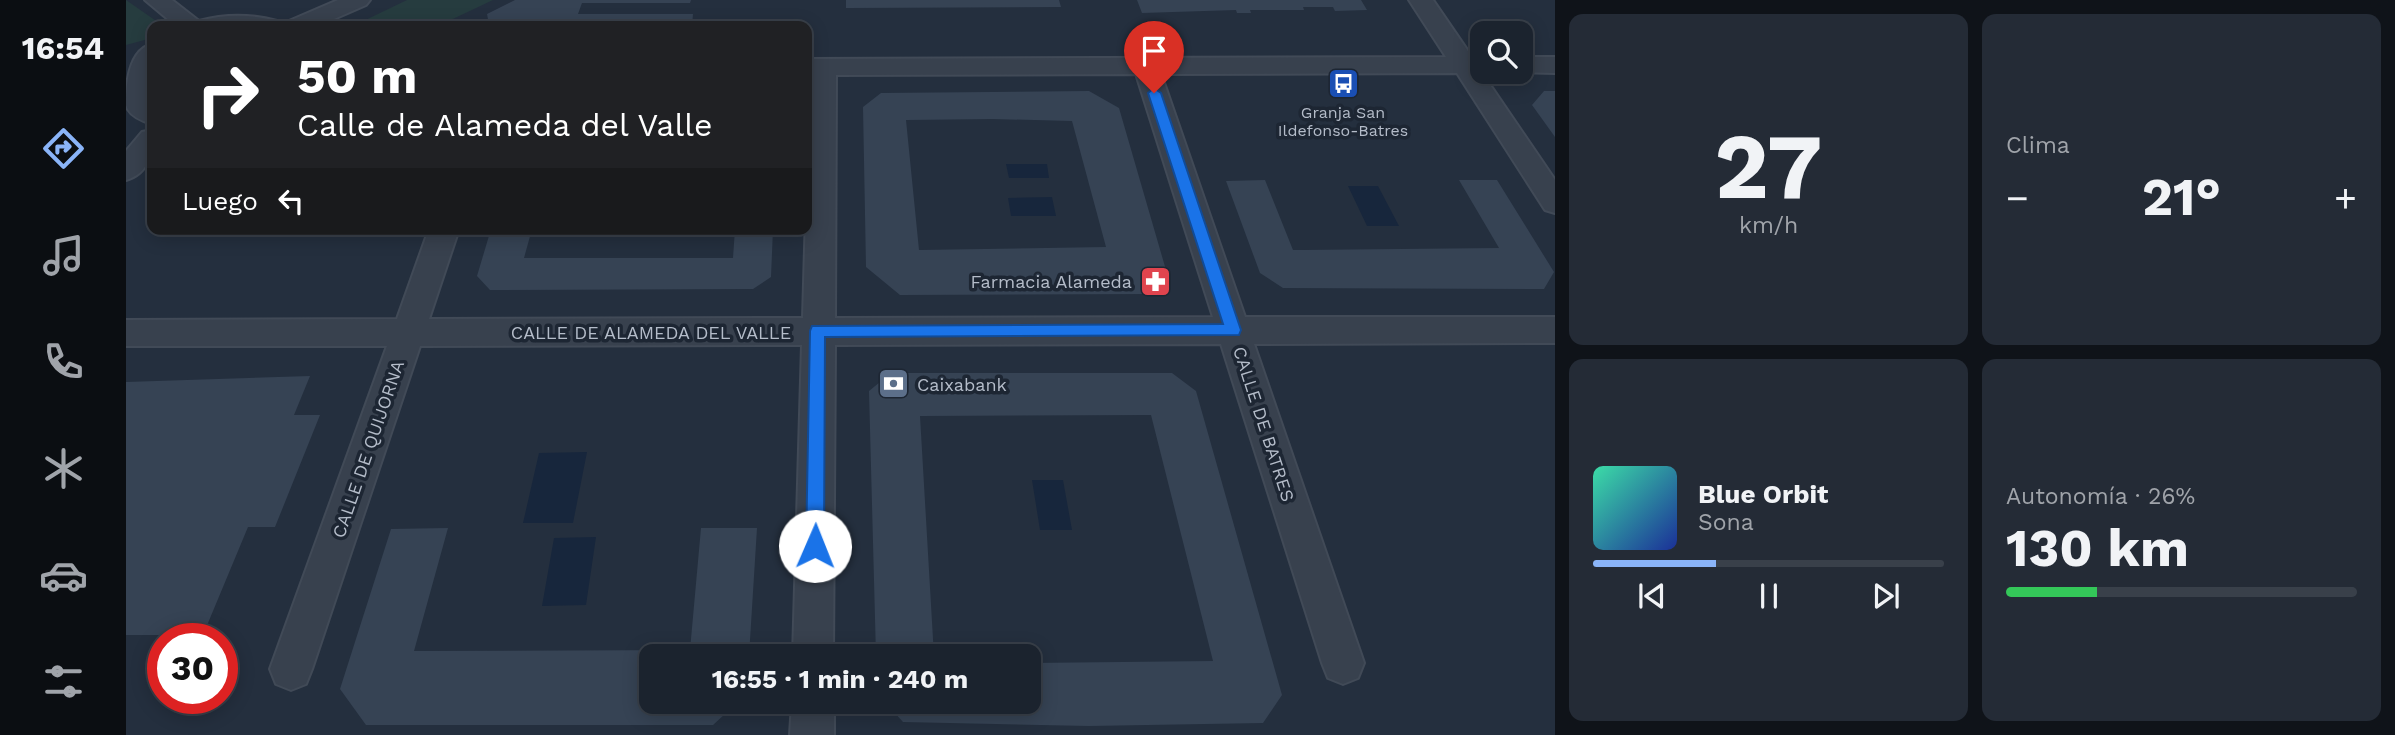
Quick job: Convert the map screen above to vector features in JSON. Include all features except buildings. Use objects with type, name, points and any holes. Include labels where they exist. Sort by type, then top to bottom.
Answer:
[{"type":"street","points":[[157,0],[184,21]]},
{"type":"street","points":[[310,21],[358,0]]},
{"type":"street","points":[[1421,0],[1470,61]]},
{"type":"street","points":[[139,59],[128,82],[128,95],[134,106],[147,118]]},
{"type":"street","points":[[813,644],[818,331],[815,67],[1470,65]]},
{"type":"street","points":[[1533,65],[1555,65]]},
{"type":"street","name":"CALLE DE BATRES","points":[[1146,66],[1343,663]]},
{"type":"street","points":[[1484,84],[1555,202]]},
{"type":"street","points":[[126,141],[147,125]]},
{"type":"street","points":[[126,170],[147,130]]},
{"type":"street","name":"CALLE DE QUIJORNA","points":[[291,668],[442,235]]},
{"type":"street","name":"CALLE DE ALAMEDA DEL VALLE","points":[[126,333],[1555,330]]},
{"type":"street","points":[[812,735],[813,714]]},
{"type":"green space","points":[[126,0],[156,21],[147,21],[147,39],[126,45]]},
{"type":"green space","points":[[407,0],[493,0],[449,21],[363,21]]},
{"type":"water","points":[[1006,164],[1047,164],[1049,178],[1009,178]]},
{"type":"water","points":[[1348,186],[1378,186],[1399,226],[1367,226]]},
{"type":"water","points":[[1052,197],[1056,216],[1011,216],[1008,198]]},
{"type":"water","points":[[587,452],[573,523],[523,523],[539,453]]},
{"type":"water","points":[[1032,480],[1063,480],[1072,530],[1040,530]]},
{"type":"water","points":[[596,537],[586,605],[542,606],[554,538]]},
{"type":"place","name":"Granja San Ildefonso-Batres","points":[[1343,83]]},
{"type":"place","name":"Farmacia Alameda","points":[[1155,281]]},
{"type":"place","name":"Caixabank","points":[[894,384]]},
{"type":"route","points":[[815,546],[818,331],[1233,330],[1154,93]]}]
